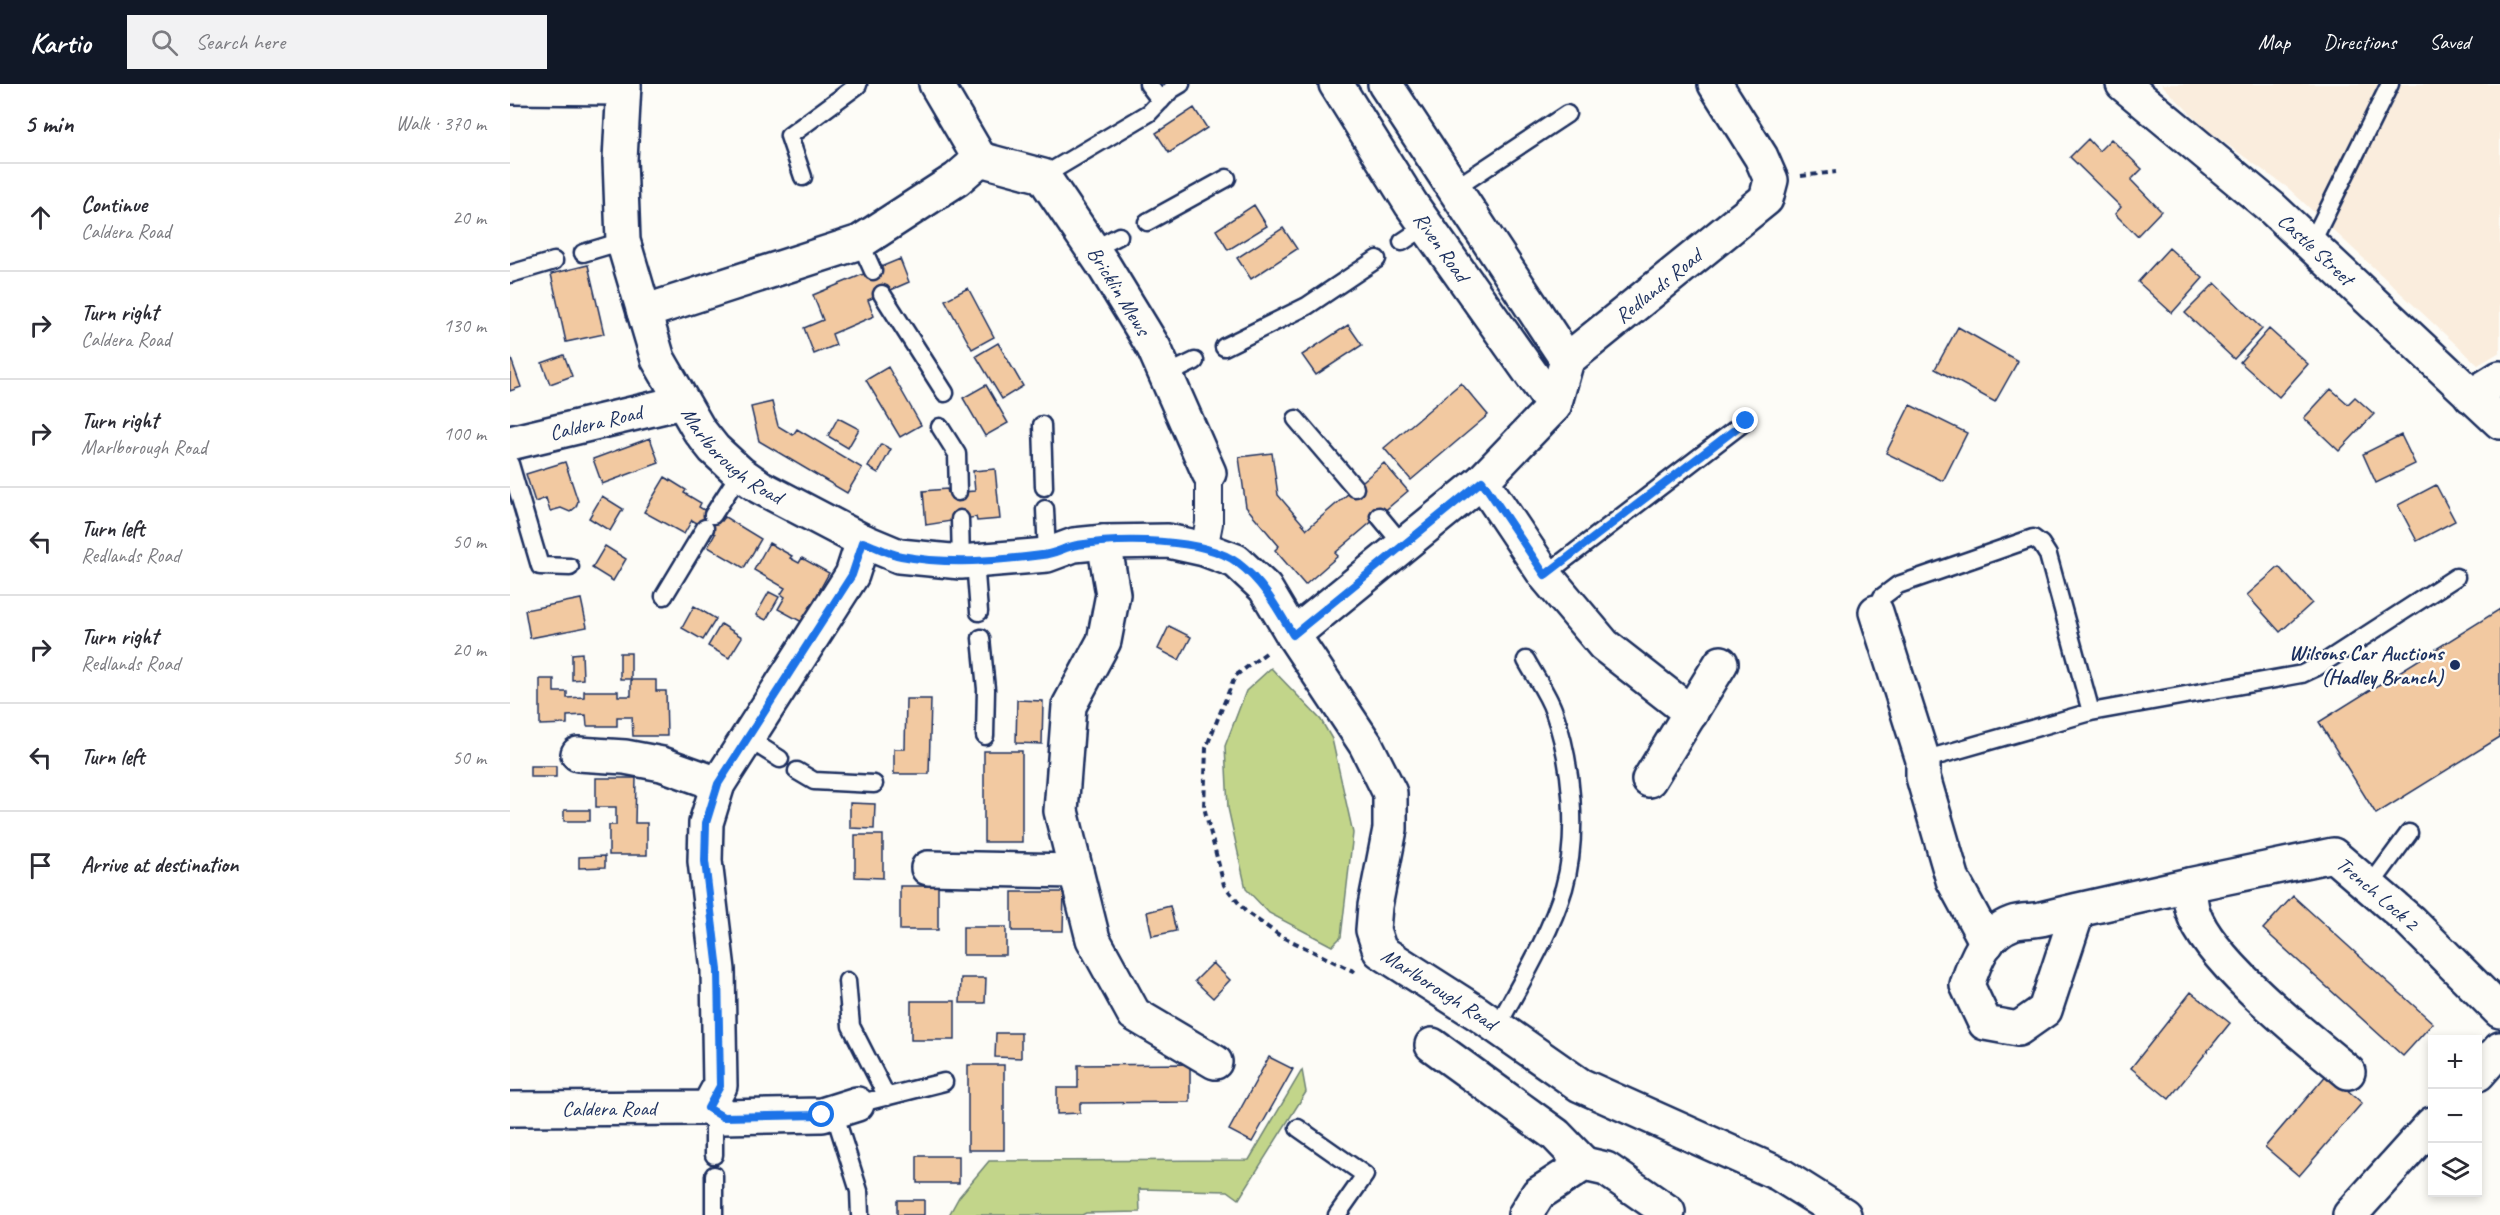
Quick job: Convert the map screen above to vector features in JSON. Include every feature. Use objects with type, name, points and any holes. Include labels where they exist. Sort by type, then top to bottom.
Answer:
[{"type":"street","points":[[936,84],[968,169]]},
{"type":"street","name":"Riven Road","points":[[1336,84],[1414,234],[1554,406]]},
{"type":"street","name":"Riven Road","points":[[1385,84],[1568,360]]},
{"type":"street","name":"Redlands Road","points":[[1568,360],[1766,199],[1771,180],[1761,157],[1715,84]]},
{"type":"street","name":"Castle Street","points":[[2123,84],[2272,208],[2500,422]]},
{"type":"street","points":[[510,87],[624,86]]},
{"type":"street","name":"Marlborough Road","points":[[624,86],[620,160],[623,241],[658,359],[704,437],[740,473],[760,487],[863,542],[899,556],[968,561],[1047,555],[1074,545],[1168,541],[1204,549],[1236,561],[1265,588],[1293,635],[1366,745],[1390,793],[1390,829],[1375,906],[1373,930],[1380,951],[1497,1027],[1580,1085],[1779,1174],[1844,1215]]},
{"type":"street","points":[[644,312],[867,256],[968,169],[1042,176]]},
{"type":"street","name":"Bricklin Mews","points":[[1042,176],[1106,243],[1209,473]]},
{"type":"street","points":[[1293,635],[1482,481],[1554,406],[1568,360]]},
{"type":"street","points":[[2471,396],[2500,378]]},
{"type":"street","name":"Caldera Road","points":[[510,443],[682,402]]},
{"type":"street","points":[[1204,549],[1209,523],[1209,473]]},
{"type":"street","points":[[1482,481],[1545,575],[1604,645],[1691,713]]},
{"type":"street","points":[[711,1110],[720,1086],[718,970],[705,861],[706,823],[718,784],[852,575],[863,542]]},
{"type":"street","points":[[1104,542],[1113,594],[1104,641],[1068,706],[1061,811],[1094,939],[1134,1014],[1215,1062]]},
{"type":"street","points":[[1876,612],[1923,760],[1923,777],[1953,880],[1987,943]]},
{"type":"street","points":[[1649,780],[1721,663]]},
{"type":"street","points":[[578,754],[625,757],[662,764],[718,784]]},
{"type":"street","name":"Trench Lock 2","points":[[2078,910],[2045,1010],[2018,1029],[1985,1023],[1967,986],[1976,957],[1998,930],[2014,922],[2039,919],[2078,910],[2188,885],[2333,855],[2410,921],[2500,1011]]},
{"type":"street","points":[[928,868],[1076,871]]},
{"type":"street","points":[[2188,885],[2193,912],[2208,940],[2228,964],[2297,1029],[2348,1072]]},
{"type":"street","points":[[1432,1045],[1556,1135],[1584,1164],[1606,1169],[1668,1212]]},
{"type":"street","points":[[2482,1069],[2500,1049]]},
{"type":"street","name":"Caldera Road","points":[[510,1109],[711,1110],[723,1117],[822,1115],[859,1104]]},
{"type":"street","points":[[2350,1215],[2428,1129]]},
{"type":"street","points":[[1532,1205],[1584,1164]]},
{"type":"lane","points":[[1148,84],[1161,101]]},
{"type":"lane","points":[[1042,176],[1149,113],[1181,84]]},
{"type":"lane","points":[[803,177],[789,136],[858,85]]},
{"type":"lane","points":[[2310,246],[2387,85]]},
{"type":"lane","points":[[1454,189],[1567,114]]},
{"type":"lane","points":[[1147,222],[1227,178]]},
{"type":"lane","points":[[583,253],[623,241]]},
{"type":"lane","points":[[1224,347],[1307,306],[1377,259]]},
{"type":"lane","points":[[510,274],[554,261]]},
{"type":"lane","points":[[882,294],[945,393]]},
{"type":"lane","points":[[1166,375],[1195,361]]},
{"type":"lane","points":[[1296,419],[1355,488]]},
{"type":"lane","points":[[1545,575],[1746,421]]},
{"type":"lane","points":[[1042,425],[1044,487]]},
{"type":"lane","points":[[940,427],[957,454],[958,492]]},
{"type":"lane","points":[[510,464],[540,566],[570,567]]},
{"type":"lane","points":[[664,596],[740,473]]},
{"type":"lane","points":[[1045,509],[1047,555]]},
{"type":"lane","points":[[1378,516],[1403,545]]},
{"type":"lane","points":[[960,519],[979,612]]},
{"type":"lane","points":[[1876,612],[1882,597],[1898,585],[2033,538],[2041,544],[2048,555],[2091,712]]},
{"type":"lane","points":[[1923,760],[2091,712],[2302,674],[2317,667],[2456,577]]},
{"type":"lane","points":[[981,638],[986,688],[985,736]]},
{"type":"lane","points":[[1497,1027],[1537,953],[1564,887],[1572,829],[1568,773],[1554,711],[1526,660]]},
{"type":"lane","points":[[747,738],[780,759]]},
{"type":"lane","points":[[797,771],[814,781],[874,784]]},
{"type":"lane","points":[[2370,886],[2409,833]]},
{"type":"lane","points":[[847,981],[859,1104],[860,1215]]},
{"type":"lane","points":[[859,1104],[944,1082]]},
{"type":"lane","points":[[711,1110],[714,1155]]},
{"type":"lane","points":[[1298,1128],[1365,1175],[1337,1215]]},
{"type":"lane","points":[[714,1175],[714,1215]]},
{"type":"path","points":[[1293,635],[1235,676],[1206,748],[1204,807],[1224,885],[1246,912],[1279,936],[1353,971],[1380,951]]},
{"type":"shaded area","points":[[2161,84],[2500,84],[2500,352],[2478,365],[2288,188],[2207,130]]},
{"type":"green space","points":[[1271,668],[1321,720],[1332,739],[1353,833],[1341,937],[1332,946],[1269,913],[1246,889],[1228,808],[1225,746],[1246,691]]},
{"type":"green space","points":[[1302,1070],[1306,1092],[1239,1199],[1228,1191],[1139,1189],[1140,1212],[1082,1215],[949,1215],[959,1197],[989,1161],[1249,1160]]},
{"type":"building","points":[[1194,108],[1207,128],[1169,153],[1156,133]]},
{"type":"building","points":[[2088,139],[2099,151],[2111,139],[2142,169],[2131,180],[2161,211],[2137,236],[2115,214],[2121,207],[2070,157]]},
{"type":"building","points":[[1254,205],[1267,226],[1228,250],[1216,230]]},
{"type":"building","points":[[1283,228],[1297,249],[1251,279],[1237,258]]},
{"type":"building","points":[[2169,248],[2203,278],[2172,313],[2138,282]]},
{"type":"building","points":[[900,259],[909,282],[868,300],[874,316],[832,334],[836,345],[814,354],[804,328],[823,320],[813,295]]},
{"type":"building","points":[[588,265],[604,334],[566,342],[551,274]]},
{"type":"building","points":[[2215,283],[2262,329],[2234,359],[2185,313]]},
{"type":"building","points":[[968,288],[994,337],[972,349],[945,300]]},
{"type":"building","points":[[1348,325],[1362,345],[1316,375],[1302,355]]},
{"type":"building","points":[[1958,327],[2018,361],[1995,402],[1935,369]]},
{"type":"building","points":[[2269,329],[2308,364],[2279,397],[2240,362]]},
{"type":"building","points":[[998,343],[1023,386],[1002,399],[976,356]]},
{"type":"building","points":[[564,355],[572,376],[550,384],[542,363]]},
{"type":"building","points":[[510,356],[521,387],[510,391]]},
{"type":"building","points":[[888,367],[921,425],[900,437],[866,380]]},
{"type":"building","points":[[1461,383],[1488,415],[1411,480],[1384,448]]},
{"type":"building","points":[[986,385],[1008,423],[985,436],[963,398]]},
{"type":"building","points":[[2331,389],[2348,404],[2355,397],[2374,414],[2339,451],[2304,418]]},
{"type":"building","points":[[772,402],[778,426],[793,435],[797,429],[862,468],[847,493],[759,441],[751,407]]},
{"type":"building","points":[[1910,405],[1967,433],[1943,481],[1886,453]]},
{"type":"building","points":[[838,418],[859,429],[848,448],[828,436]]},
{"type":"building","points":[[2401,435],[2415,464],[2376,483],[2363,454]]},
{"type":"building","points":[[650,438],[659,463],[602,484],[593,459]]},
{"type":"building","points":[[881,444],[891,449],[878,473],[868,467]]},
{"type":"building","points":[[1272,453],[1278,495],[1307,529],[1384,463],[1408,491],[1335,553],[1338,556],[1305,585],[1275,550],[1279,546],[1246,507],[1239,457]]},
{"type":"building","points":[[565,462],[578,501],[576,507],[570,512],[561,508],[550,511],[546,498],[535,502],[526,474]]},
{"type":"building","points":[[995,469],[1000,519],[977,521],[976,517],[926,525],[923,491],[947,489],[948,493],[975,491],[973,471]]},
{"type":"building","points":[[665,477],[686,490],[684,493],[701,503],[699,507],[722,521],[725,517],[761,539],[744,568],[708,547],[715,534],[692,520],[684,534],[644,512]]},
{"type":"building","points":[[2436,485],[2455,521],[2417,541],[2398,505]]},
{"type":"building","points":[[602,496],[623,509],[610,531],[589,518]]},
{"type":"building","points":[[769,543],[792,556],[790,558],[799,563],[802,558],[829,573],[802,622],[778,609],[785,597],[781,594],[785,588],[754,570]]},
{"type":"building","points":[[605,546],[626,559],[613,581],[592,568]]},
{"type":"building","points":[[2279,567],[2312,603],[2280,632],[2247,595]]},
{"type":"building","points":[[769,592],[779,597],[766,620],[756,615]]},
{"type":"building","points":[[581,599],[587,627],[530,638],[525,610]]},
{"type":"building","points":[[694,606],[716,619],[703,640],[682,628]]},
{"type":"building","name":"Wilsons Car Auctions (Hadley Branch)","points":[[2500,609],[2500,737],[2376,814],[2319,722]]},
{"type":"building","points":[[721,624],[742,637],[729,658],[708,646]]},
{"type":"building","points":[[1169,626],[1191,637],[1179,660],[1158,649]]},
{"type":"building","points":[[582,653],[583,679],[572,680],[572,654]]},
{"type":"building","points":[[620,653],[631,653],[631,679],[620,679]]},
{"type":"building","points":[[540,679],[554,679],[554,692],[567,692],[567,698],[584,697],[584,691],[618,691],[618,696],[631,696],[631,680],[656,680],[656,691],[666,691],[667,736],[633,736],[632,717],[617,717],[617,726],[587,726],[586,715],[567,716],[567,724],[540,725]]},
{"type":"building","points":[[906,699],[931,699],[929,774],[894,774],[894,749],[905,749]]},
{"type":"building","points":[[1017,700],[1043,701],[1042,744],[1016,743]]},
{"type":"building","points":[[984,751],[1022,751],[1022,842],[984,842]]},
{"type":"building","points":[[530,766],[556,766],[556,777],[530,777]]},
{"type":"building","points":[[596,778],[636,778],[635,823],[647,823],[647,855],[609,855],[609,825],[616,825],[616,807],[596,807]]},
{"type":"building","points":[[850,803],[875,804],[874,829],[850,828]]},
{"type":"building","points":[[564,810],[590,810],[590,821],[564,821]]},
{"type":"building","points":[[855,835],[883,835],[883,878],[855,877]]},
{"type":"building","points":[[605,856],[605,867],[579,868],[579,857]]},
{"type":"building","points":[[900,886],[938,886],[938,930],[900,930]]},
{"type":"building","points":[[1012,892],[1064,892],[1063,931],[1012,931]]},
{"type":"building","points":[[2293,896],[2433,1023],[2403,1056],[2263,929]]},
{"type":"building","points":[[1170,906],[1176,931],[1152,936],[1147,912]]},
{"type":"building","points":[[963,927],[1006,927],[1006,955],[963,955]]},
{"type":"building","points":[[1213,963],[1230,980],[1213,998],[1195,981]]},
{"type":"building","points":[[961,978],[986,978],[985,1003],[960,1003]]},
{"type":"building","points":[[2191,992],[2230,1023],[2169,1099],[2131,1068]]},
{"type":"building","points":[[911,1001],[955,1001],[955,1040],[911,1040]]},
{"type":"building","points":[[996,1033],[1021,1033],[1021,1058],[995,1057]]},
{"type":"building","points":[[1269,1057],[1293,1069],[1252,1142],[1229,1130]]},
{"type":"building","points":[[1190,1064],[1190,1102],[1080,1103],[1080,1113],[1057,1114],[1057,1088],[1078,1088],[1078,1065]]},
{"type":"building","points":[[968,1065],[1004,1065],[1004,1150],[968,1150]]},
{"type":"building","points":[[2328,1073],[2362,1103],[2299,1176],[2265,1147]]},
{"type":"building","points":[[917,1156],[959,1156],[959,1183],[917,1183]]},
{"type":"building","points":[[897,1200],[924,1200],[924,1215],[897,1215]]},
{"type":"place","name":"Wilsons Car Auctions (Hadley Branch)","points":[[2455,665]]},
{"type":"route","points":[[822,1115],[723,1117],[708,1108],[720,1086],[718,970],[705,861],[706,823],[718,784],[852,575],[863,542],[899,556],[961,562],[1047,555],[1074,545],[1168,541],[1204,549],[1236,561],[1265,588],[1293,635],[1482,481],[1545,575],[1746,421]]}]
